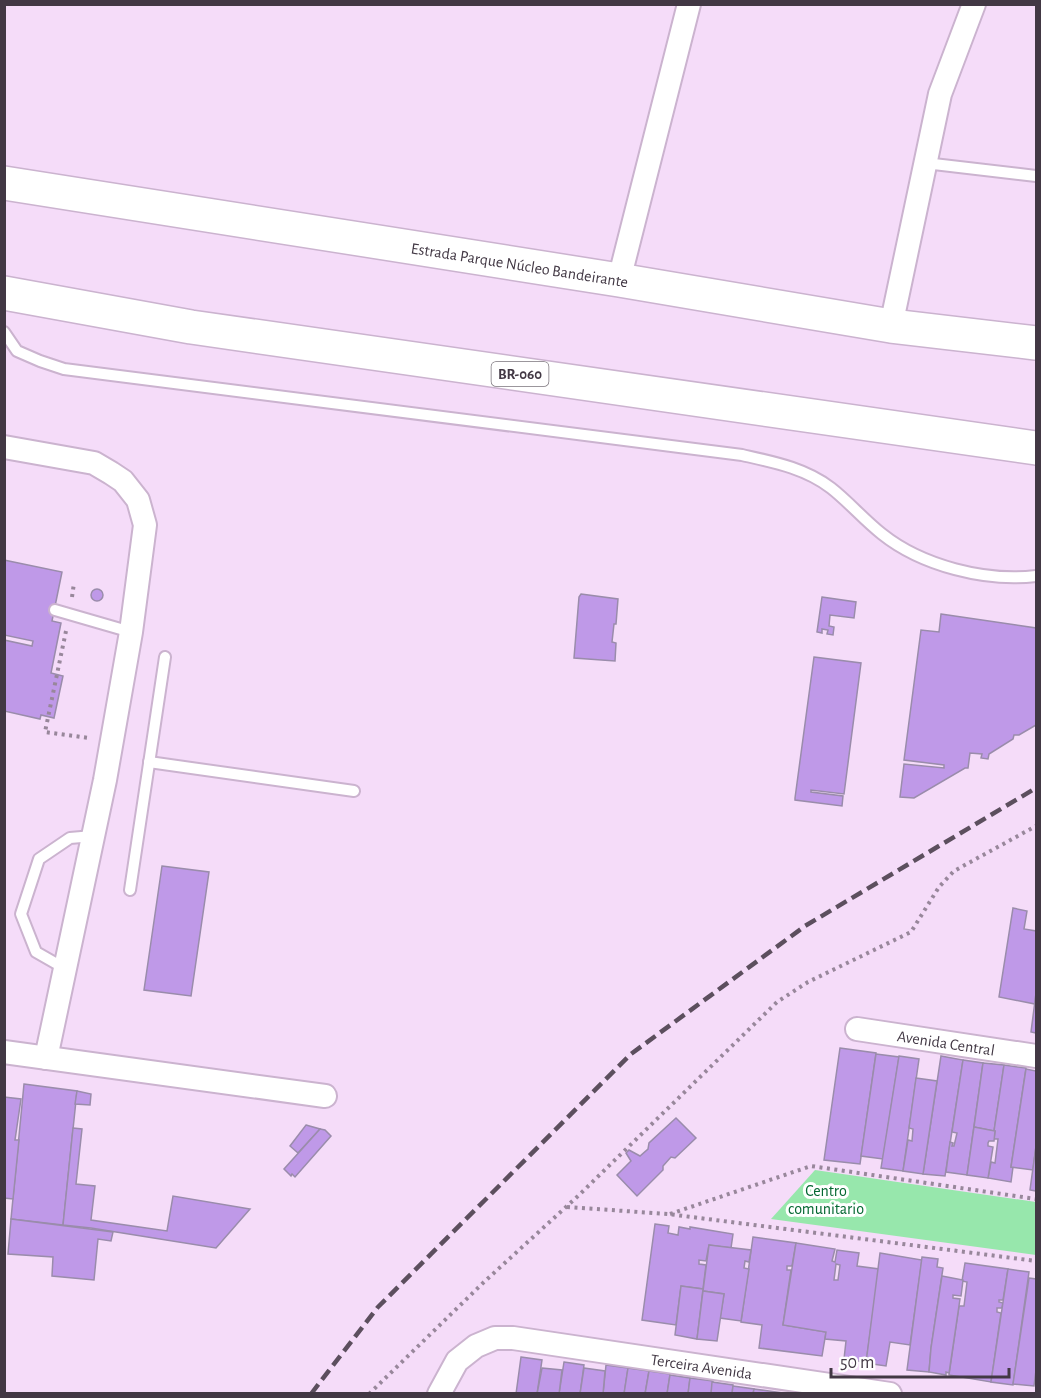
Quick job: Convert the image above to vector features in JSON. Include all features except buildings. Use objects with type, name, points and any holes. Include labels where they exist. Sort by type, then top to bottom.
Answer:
[{"type":"highway","name":"Estrada Parque Núcleo Bandeirante","points":[[4,183],[619,280],[891,326],[1036,343]]},
{"type":"highway","name":"BR-060","points":[[4,293],[191,327],[1036,448]]},
{"type":"street","points":[[619,280],[689,4]]},
{"type":"street","points":[[891,326],[940,94],[974,4]]},
{"type":"street","points":[[4,447],[94,463],[123,481],[138,500],[145,525],[131,632],[105,780],[46,1058]]},
{"type":"street","name":"Avenida Central","points":[[857,1029],[1036,1056]]},
{"type":"street","points":[[4,1052],[325,1096]]},
{"type":"street","name":"Terceira Avenida","points":[[439,1394],[458,1361],[476,1346],[495,1338],[513,1338],[890,1394]]},
{"type":"lane","points":[[925,163],[1036,176]]},
{"type":"lane","points":[[4,332],[17,351],[64,369],[742,455],[794,468],[830,488],[883,535],[913,554],[965,572],[1017,578],[1036,576]]},
{"type":"lane","points":[[55,610],[131,632]]},
{"type":"lane","points":[[130,890],[165,657]]},
{"type":"lane","points":[[149,762],[354,791]]},
{"type":"lane","points":[[64,968],[36,952],[21,914],[39,859],[70,838],[93,836]]},
{"type":"path","points":[[74,583],[45,732],[88,738]]},
{"type":"path","points":[[369,1394],[484,1282],[567,1207],[777,1002],[808,982],[911,932],[939,887],[954,871],[1036,826]]},
{"type":"path","points":[[668,1214],[811,1166],[1036,1199]]},
{"type":"path","points":[[567,1207],[668,1214],[1036,1261]]},
{"type":"green space","name":"Centro comunitario","points":[[815,1170],[1036,1202],[1036,1255],[771,1219]]},
{"type":"railway","points":[[311,1394],[378,1307],[631,1054],[805,926],[1036,788]]}]
